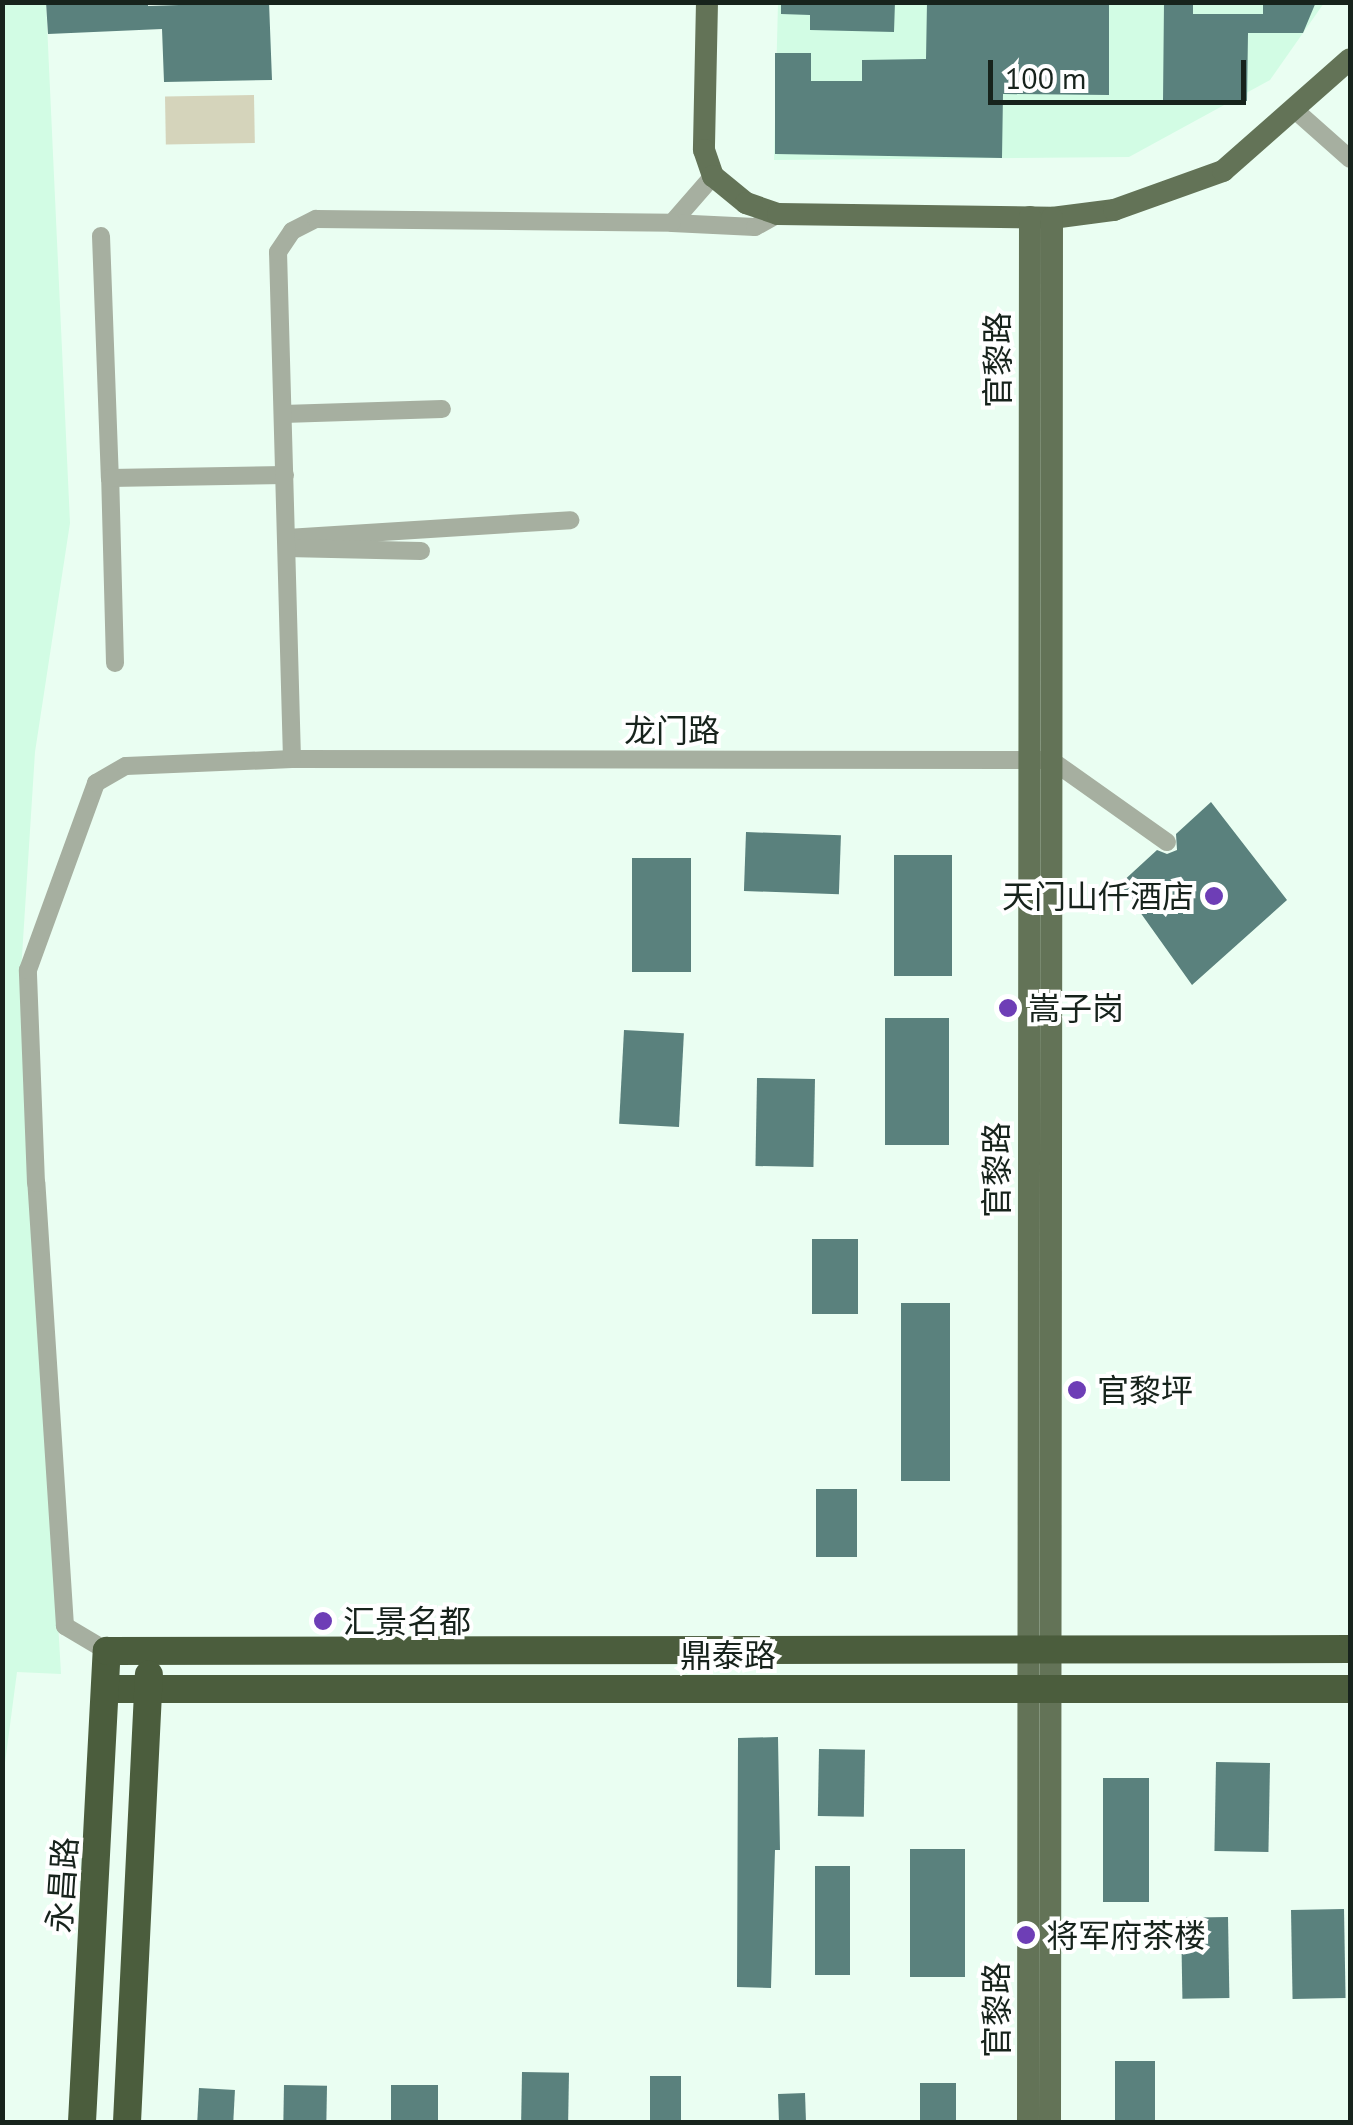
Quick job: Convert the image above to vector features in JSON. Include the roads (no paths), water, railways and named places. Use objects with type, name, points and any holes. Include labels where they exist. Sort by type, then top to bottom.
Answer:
[{"type":"highway","name":"鼎泰路","points":[[107,1651],[1350,1649]]},
{"type":"highway","points":[[127,2122],[150,1650]]},
{"type":"highway","name":"永昌路","points":[[82,2122],[107,1651]]},
{"type":"highway","name":"鼎泰路","points":[[106,1689],[1350,1689]]},
{"type":"main road","points":[[707,2],[704,150],[713,176],[746,202],[778,214],[1041,218],[1114,210],[1223,171],[1296,111],[1350,59]]},
{"type":"main road","name":"官黎路","points":[[1028,2122],[1038,1691],[1041,218]]},
{"type":"main road","name":"官黎路","points":[[1038,1691],[1050,2122]]},
{"type":"street","points":[[1296,111],[1350,158]]},
{"type":"street","points":[[672,223],[713,176]]},
{"type":"street","points":[[292,759],[278,252],[292,231],[316,219],[755,227],[778,214]]},
{"type":"street","points":[[101,236],[114,663]]},
{"type":"street","points":[[283,414],[442,409]]},
{"type":"street","points":[[110,478],[284,475]]},
{"type":"street","points":[[287,543],[570,520]]},
{"type":"street","points":[[287,543],[421,551]]},
{"type":"street","name":"龙门路","points":[[107,1651],[65,1626],[36,1183],[28,970],[96,783],[126,766],[292,759],[1040,760]]},
{"type":"street","points":[[1040,760],[1167,842]]},
{"type":"place","name":"天门山仟酒店","points":[[1214,896]]},
{"type":"place","name":"嵩子岗","points":[[1008,1008]]},
{"type":"place","name":"官黎坪","points":[[1077,1390]]},
{"type":"place","name":"汇景名都","points":[[323,1621]]},
{"type":"place","name":"将军府茶楼","points":[[1026,1935]]}]
